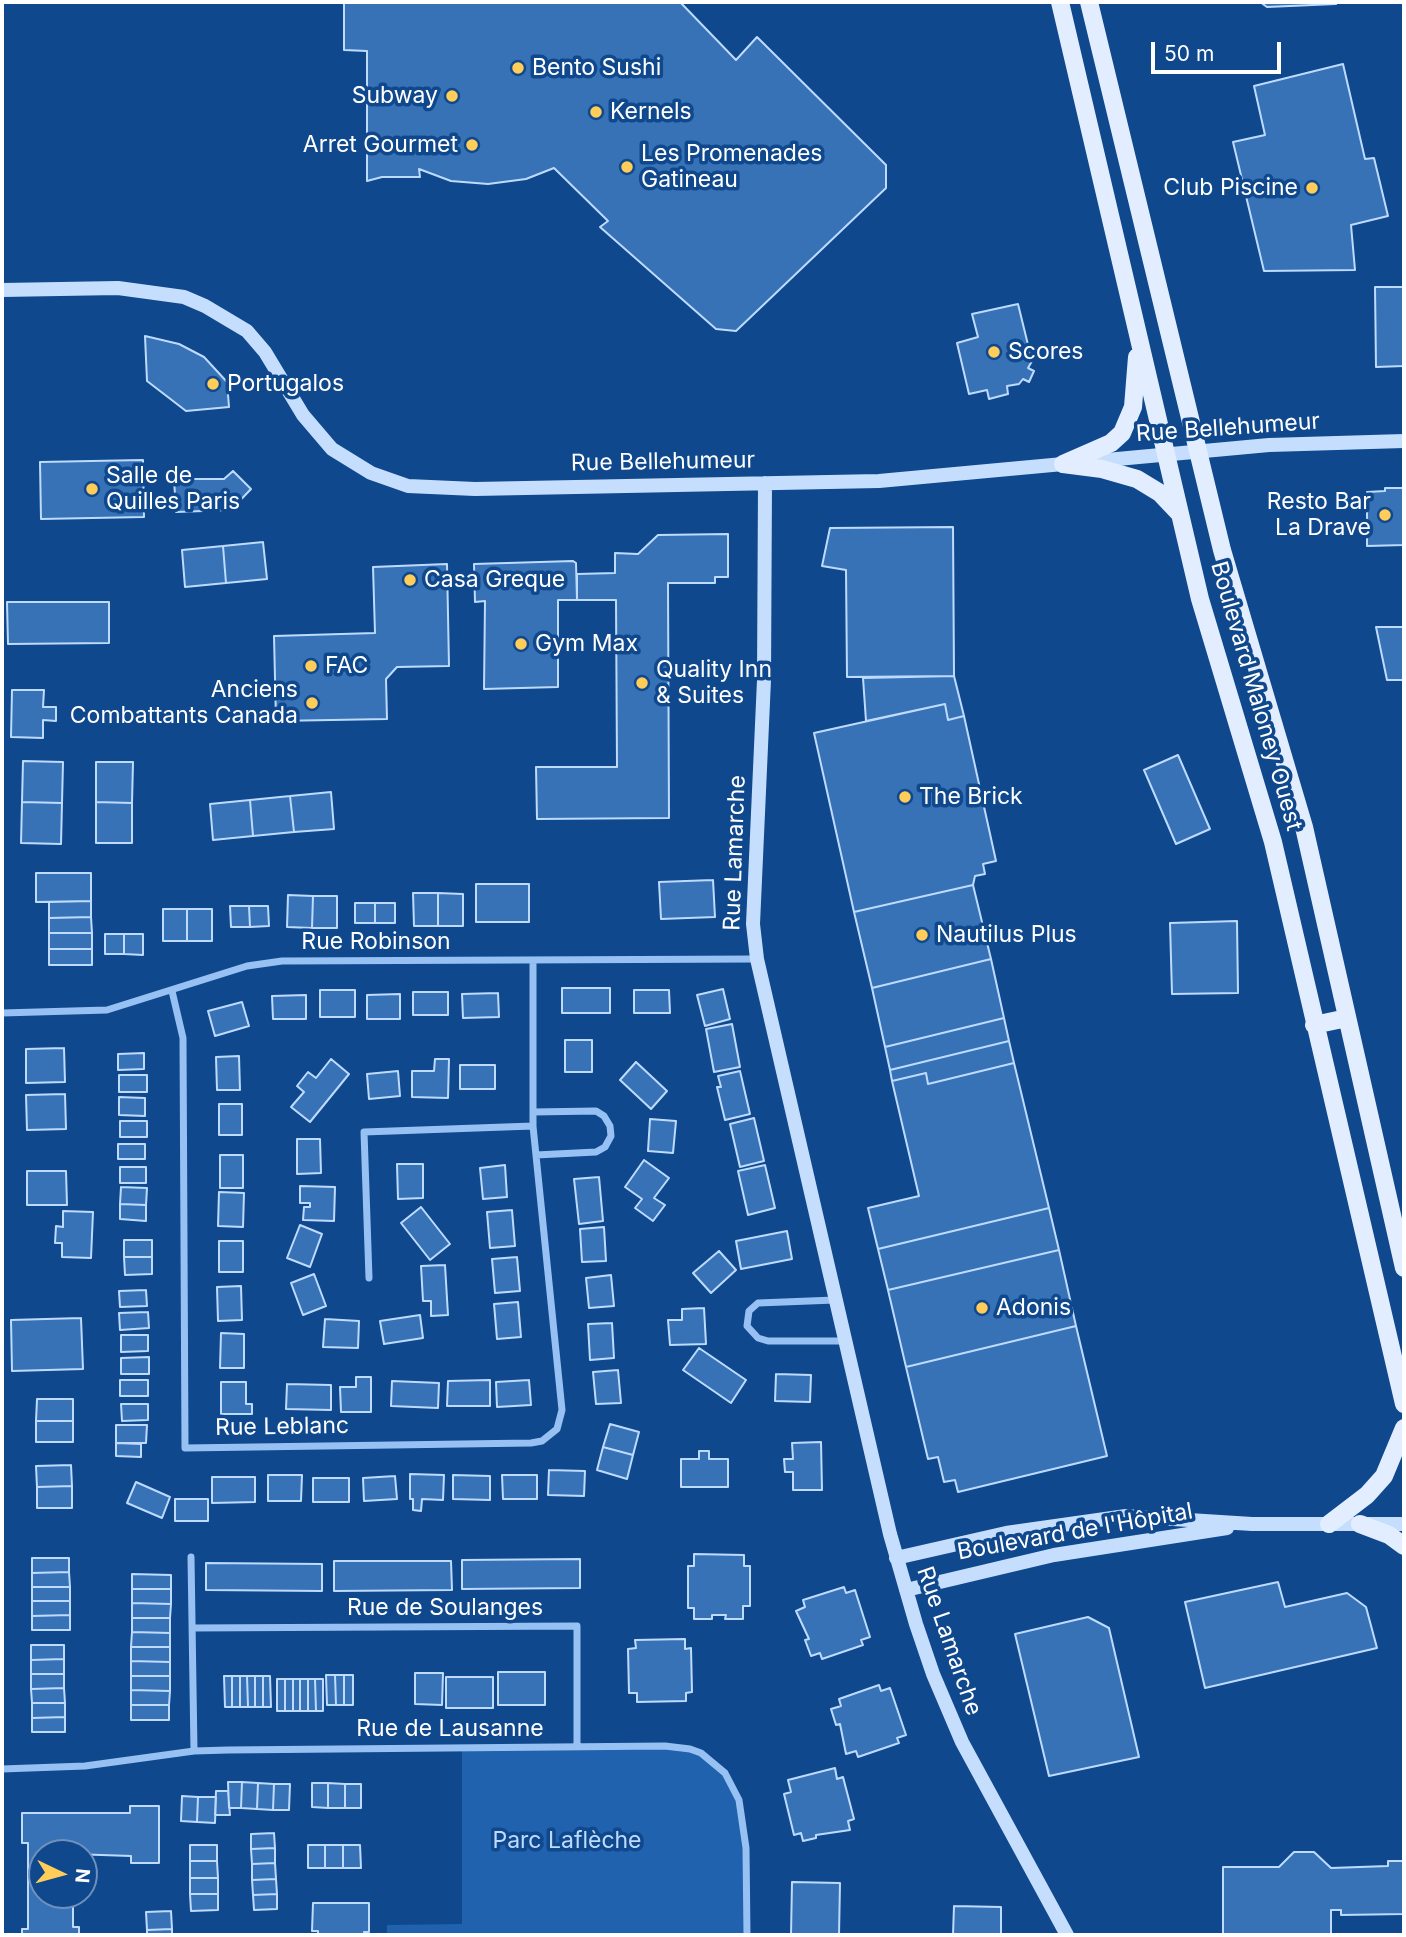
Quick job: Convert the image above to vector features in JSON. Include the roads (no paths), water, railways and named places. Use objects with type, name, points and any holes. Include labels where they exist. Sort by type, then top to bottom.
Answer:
[{"type":"main road","name":"Boulevard Maloney Ouest","points":[[1060,2],[1200,598],[1263,803],[1404,1404]]},
{"type":"main road","name":"Boulevard Maloney Ouest","points":[[1089,2],[1242,621],[1304,827],[1404,1268]]},
{"type":"main road","points":[[1063,464],[1111,443],[1129,423],[1136,389],[1137,332]]},
{"type":"main road","points":[[1063,464],[1102,469],[1137,479],[1160,493],[1180,514]]},
{"type":"main road","points":[[1314,1025],[1347,1018]]},
{"type":"main road","points":[[1329,1524],[1367,1495],[1384,1476],[1404,1428]]},
{"type":"main road","points":[[1360,1524],[1390,1535],[1404,1546]]},
{"type":"street","name":"Rue Bellehumeur","points":[[2,290],[118,288],[184,297],[205,306],[247,331],[265,352],[303,415],[332,449],[371,473],[408,486],[475,489],[933,478],[1269,445],[1404,442]]},
{"type":"street","name":"Rue Lamarche","points":[[765,482],[764,680],[753,924],[757,959],[896,1558],[906,1590],[933,1674],[962,1742],[1067,1935]]},
{"type":"street","name":"Rue Robinson","points":[[2,1013],[92,1012],[265,963],[757,959]]},
{"type":"street","name":"Rue Leblanc","points":[[172,991],[183,1038],[185,1448],[531,1443],[550,1436],[557,1429],[562,1410],[533,1126],[533,960]]},
{"type":"street","points":[[533,1112],[596,1111],[604,1116],[610,1126],[611,1136],[605,1147],[596,1152],[536,1155]]},
{"type":"street","points":[[369,1278],[365,1132],[533,1126]]},
{"type":"street","points":[[836,1300],[769,1300],[758,1303],[749,1311],[747,1326],[758,1338],[768,1341],[846,1340]]},
{"type":"street","name":"Boulevard de l'Hôpital","points":[[896,1558],[1006,1533],[1126,1516],[1252,1524],[1404,1524]]},
{"type":"street","name":"Boulevard de l'Hôpital","points":[[906,1590],[1055,1555],[1252,1524]]},
{"type":"street","points":[[191,1557],[194,1751]]},
{"type":"street","name":"Rue de Soulanges","points":[[192,1628],[577,1626],[577,1747]]},
{"type":"street","name":"Rue de Lausanne","points":[[2,1769],[85,1766],[194,1751],[665,1746],[690,1749],[701,1753],[725,1773],[734,1786],[744,1817],[747,1935]]},
{"type":"place","name":"Bento Sushi","points":[[518,68]]},
{"type":"place","name":"Subway","points":[[452,96]]},
{"type":"place","name":"Kernels","points":[[596,112]]},
{"type":"place","name":"Arret Gourmet","points":[[472,145]]},
{"type":"place","name":"Les Promenades Gatineau","points":[[627,167]]},
{"type":"place","name":"Club Piscine","points":[[1312,188]]},
{"type":"place","name":"Scores","points":[[994,352]]},
{"type":"place","name":"Portugalos","points":[[213,384]]},
{"type":"place","name":"Salle de Quilles Paris","points":[[92,489]]},
{"type":"place","name":"Resto Bar La Drave","points":[[1385,515]]},
{"type":"place","name":"Casa Greque","points":[[410,580]]},
{"type":"place","name":"Gym Max","points":[[521,644]]},
{"type":"place","name":"FAC","points":[[311,666]]},
{"type":"place","name":"Quality Inn & Suites","points":[[642,683]]},
{"type":"place","name":"Anciens Combattants Canada","points":[[312,703]]},
{"type":"place","name":"The Brick","points":[[905,797]]},
{"type":"place","name":"Nautilus Plus","points":[[922,935]]},
{"type":"place","name":"Adonis","points":[[982,1308]]},
{"type":"park label","name":"Parc Laflèche","points":[[567,1841]]}]
